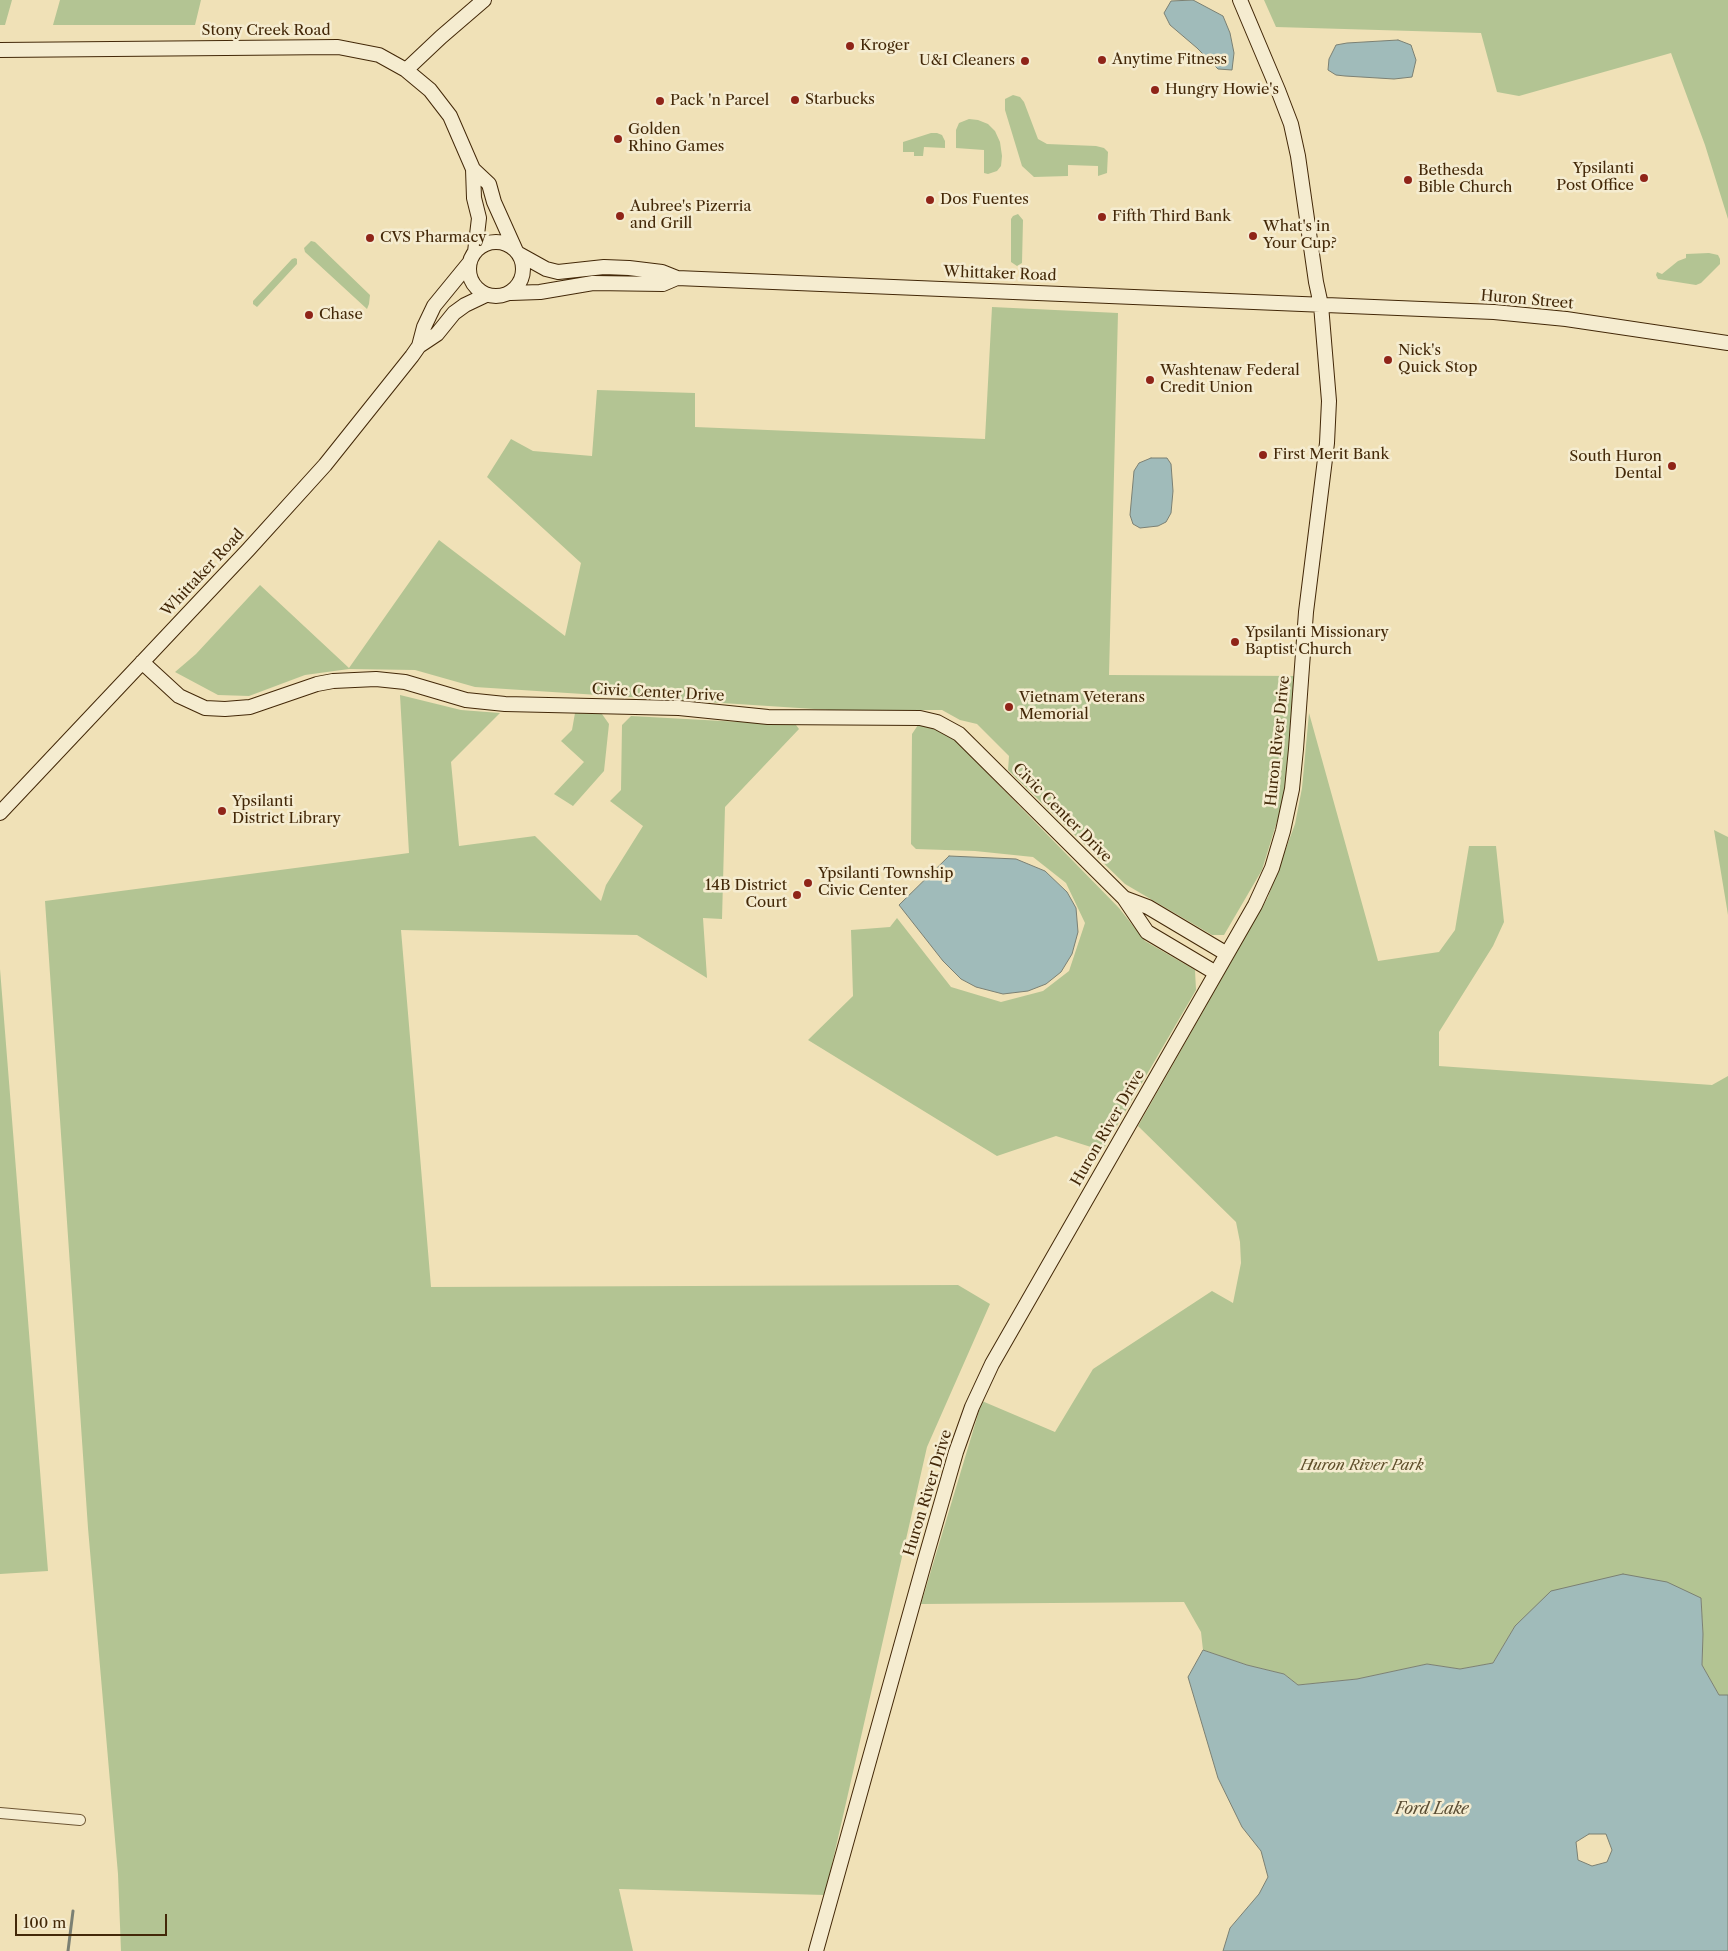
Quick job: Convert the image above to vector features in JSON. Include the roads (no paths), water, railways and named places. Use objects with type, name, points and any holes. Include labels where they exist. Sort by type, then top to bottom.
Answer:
[{"type":"main road","points":[[406,70],[484,0]]},
{"type":"main road","name":"Huron River Drive","points":[[816,1951],[925,1560],[956,1452],[972,1407],[1006,1340],[1255,905],[1272,868],[1284,831],[1292,789],[1306,612],[1328,438],[1329,401],[1321,305],[1298,156],[1291,124],[1240,0]]},
{"type":"main road","name":"Stony Creek Road","points":[[0,50],[338,47],[379,55],[406,70],[430,90],[450,116],[473,168],[489,184],[494,202],[518,252]]},
{"type":"main road","name":"Stony Creek Road","points":[[473,168],[474,198],[479,218],[473,257]]},
{"type":"main road","points":[[496,242],[509,244],[518,252],[524,269],[521,282],[511,293],[500,297],[486,295],[474,285],[470,276],[473,257],[484,244],[496,242]]},
{"type":"main road","name":"Whittaker Road","points":[[518,252],[546,269],[558,272],[604,267],[647,269],[662,272],[676,278],[1321,305]]},
{"type":"main road","name":"Whittaker Road","points":[[419,346],[424,328],[434,306],[473,257]]},
{"type":"main road","name":"Whittaker Road","points":[[511,293],[540,292],[593,283],[663,284],[676,278]]},
{"type":"main road","name":"Whittaker Road","points":[[0,813],[326,465],[419,346],[437,334],[454,313],[465,304],[486,295]]},
{"type":"main road","name":"Huron Street","points":[[1321,305],[1497,312],[1638,328],[1728,343]]},
{"type":"main road","name":"Civic Center Drive","points":[[142,662],[179,696],[205,708],[250,707],[317,684],[333,681],[376,679],[406,682],[466,700],[505,704],[679,708],[768,717],[920,718],[938,722],[959,734],[1124,898],[1147,932],[1216,973]]},
{"type":"main road","name":"Civic Center Drive","points":[[1124,898],[1148,907],[1227,954]]},
{"type":"street","points":[[0,1813],[80,1820]]},
{"type":"water","points":[[1193,0],[1223,16],[1230,33],[1234,53],[1232,70],[1218,69],[1170,25],[1164,13],[1171,1]]},
{"type":"water","points":[[1398,40],[1411,45],[1416,60],[1412,77],[1394,79],[1345,76],[1336,75],[1328,70],[1329,59],[1336,45]]},
{"type":"water","points":[[1151,458],[1167,458],[1171,464],[1173,491],[1171,513],[1166,522],[1158,526],[1140,528],[1133,524],[1130,515],[1134,471],[1139,463]]},
{"type":"water","points":[[949,856],[1016,859],[1045,871],[1067,892],[1076,908],[1078,932],[1072,954],[1061,972],[1046,984],[1028,991],[1003,994],[976,987],[961,979],[943,961],[899,905]]},
{"type":"water","name":"Ford Lake","points":[[1623,1574],[1667,1582],[1701,1598],[1702,1665],[1719,1695],[1728,1695],[1728,1951],[1223,1951],[1230,1928],[1259,1894],[1268,1877],[1261,1851],[1242,1827],[1218,1778],[1188,1677],[1203,1650],[1247,1665],[1284,1674],[1298,1685],[1357,1679],[1427,1664],[1460,1669],[1493,1663],[1515,1626],[1551,1591]],"holes":[[[1589,1834],[1606,1834],[1612,1850],[1607,1862],[1592,1866],[1578,1860],[1576,1842]]]},
{"type":"waterway","points":[[68,1951],[73,1911]]},
{"type":"place","name":"Kroger","points":[[850,46]]},
{"type":"place","name":"Anytime Fitness","points":[[1102,60]]},
{"type":"place","name":"U&I Cleaners","points":[[1025,61]]},
{"type":"place","name":"Hungry Howie's","points":[[1155,90]]},
{"type":"place","name":"Starbucks","points":[[795,100]]},
{"type":"place","name":"Pack 'n Parcel","points":[[660,101]]},
{"type":"place","name":"Golden Rhino Games","points":[[618,139]]},
{"type":"place","name":"Ypsilanti Post Office","points":[[1644,178]]},
{"type":"place","name":"Bethesda Bible Church","points":[[1408,180]]},
{"type":"place","name":"Dos Fuentes","points":[[930,200]]},
{"type":"place","name":"Aubree's Pizerria and Grill","points":[[620,216]]},
{"type":"place","name":"Fifth Third Bank","points":[[1102,217]]},
{"type":"place","name":"What's in Your Cup?","points":[[1253,236]]},
{"type":"place","name":"CVS Pharmacy","points":[[370,238]]},
{"type":"place","name":"Chase","points":[[309,315]]},
{"type":"place","name":"Nick's Quick Stop","points":[[1388,360]]},
{"type":"place","name":"Washtenaw Federal Credit Union","points":[[1150,380]]},
{"type":"place","name":"First Merit Bank","points":[[1263,455]]},
{"type":"place","name":"South Huron Dental","points":[[1672,466]]},
{"type":"place","name":"Ypsilanti Missionary Baptist Church","points":[[1235,642]]},
{"type":"place","name":"Vietnam Veterans Memorial","points":[[1009,707]]},
{"type":"place","name":"Ypsilanti District Library","points":[[222,811]]},
{"type":"place","name":"Ypsilanti Township Civic Center","points":[[808,883]]},
{"type":"place","name":"14B District Court","points":[[797,895]]},
{"type":"park label","name":"Huron River Park","points":[[1362,1466]]}]
